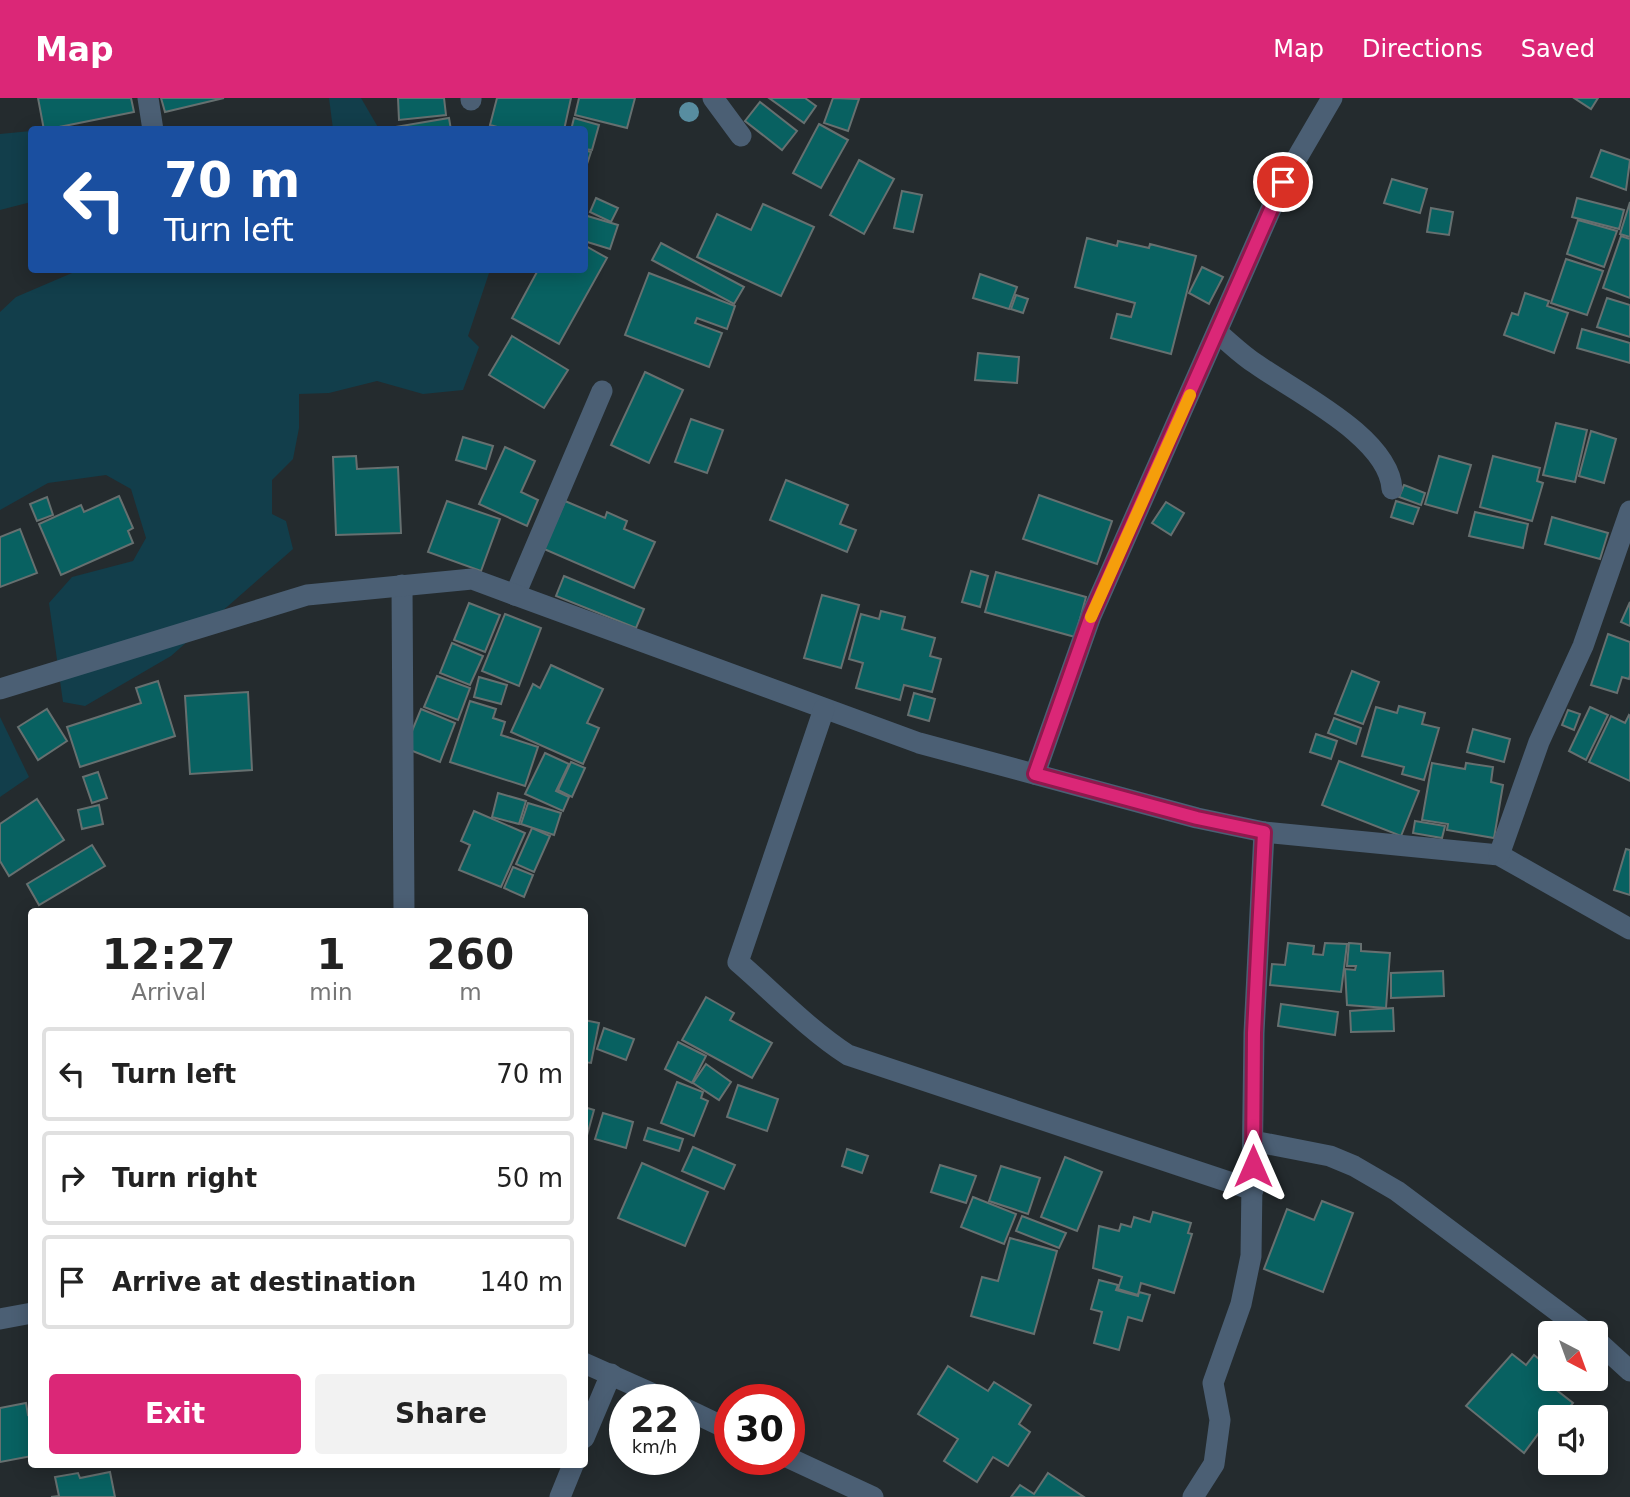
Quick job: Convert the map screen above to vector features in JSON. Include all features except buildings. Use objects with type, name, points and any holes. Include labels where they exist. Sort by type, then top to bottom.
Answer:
[{"type":"street","points":[[148,98],[152,126]]},
{"type":"street","points":[[713,98],[741,136]]},
{"type":"street","points":[[1035,774],[1091,616],[1283,182],[1332,98]]},
{"type":"street","points":[[1217,333],[1254,363],[1359,437],[1381,458],[1391,474],[1392,489]]},
{"type":"street","points":[[515,595],[601,391]]},
{"type":"street","points":[[1499,855],[1539,742],[1583,646],[1630,511]]},
{"type":"street","points":[[0,689],[307,595],[472,579],[919,743],[1197,818],[1264,832],[1499,855],[1630,929]]},
{"type":"street","points":[[402,585],[404,908]]},
{"type":"street","points":[[824,709],[738,962],[804,1018],[820,1036],[848,1055],[1253,1190]]},
{"type":"street","points":[[1193,1497],[1214,1464],[1220,1420],[1213,1382],[1241,1304],[1251,1256],[1264,832]]},
{"type":"street","points":[[1253,1141],[1330,1156],[1354,1166],[1397,1191],[1571,1321]]},
{"type":"street","points":[[0,1319],[28,1314]]},
{"type":"street","points":[[1608,1351],[1630,1371]]},
{"type":"street","points":[[588,1365],[633,1384]]},
{"type":"street","points":[[588,1429],[611,1374]]},
{"type":"street","points":[[805,1465],[873,1497]]},
{"type":"street","points":[[560,1497],[572,1468]]},
{"type":"shaded area","points":[[329,98],[361,98],[377,126],[333,126]]},
{"type":"shaded area","points":[[28,131],[28,203],[0,210],[0,134]]},
{"type":"shaded area","points":[[72,273],[489,273],[468,336],[479,347],[463,390],[423,394],[377,381],[329,393],[299,394],[299,428],[293,459],[272,480],[272,514],[286,521],[293,549],[171,656],[85,706],[63,702],[49,603],[72,577],[133,561],[146,538],[131,489],[106,475],[48,483],[0,510],[0,312],[16,297]]},
{"type":"shaded area","points":[[0,717],[29,777],[0,797]]},
{"type":"slow traffic","points":[[1091,617],[1190,395]]},
{"type":"route","points":[[1253,1166],[1254,1033],[1264,832],[1197,818],[1035,774],[1091,616],[1283,182]]}]
